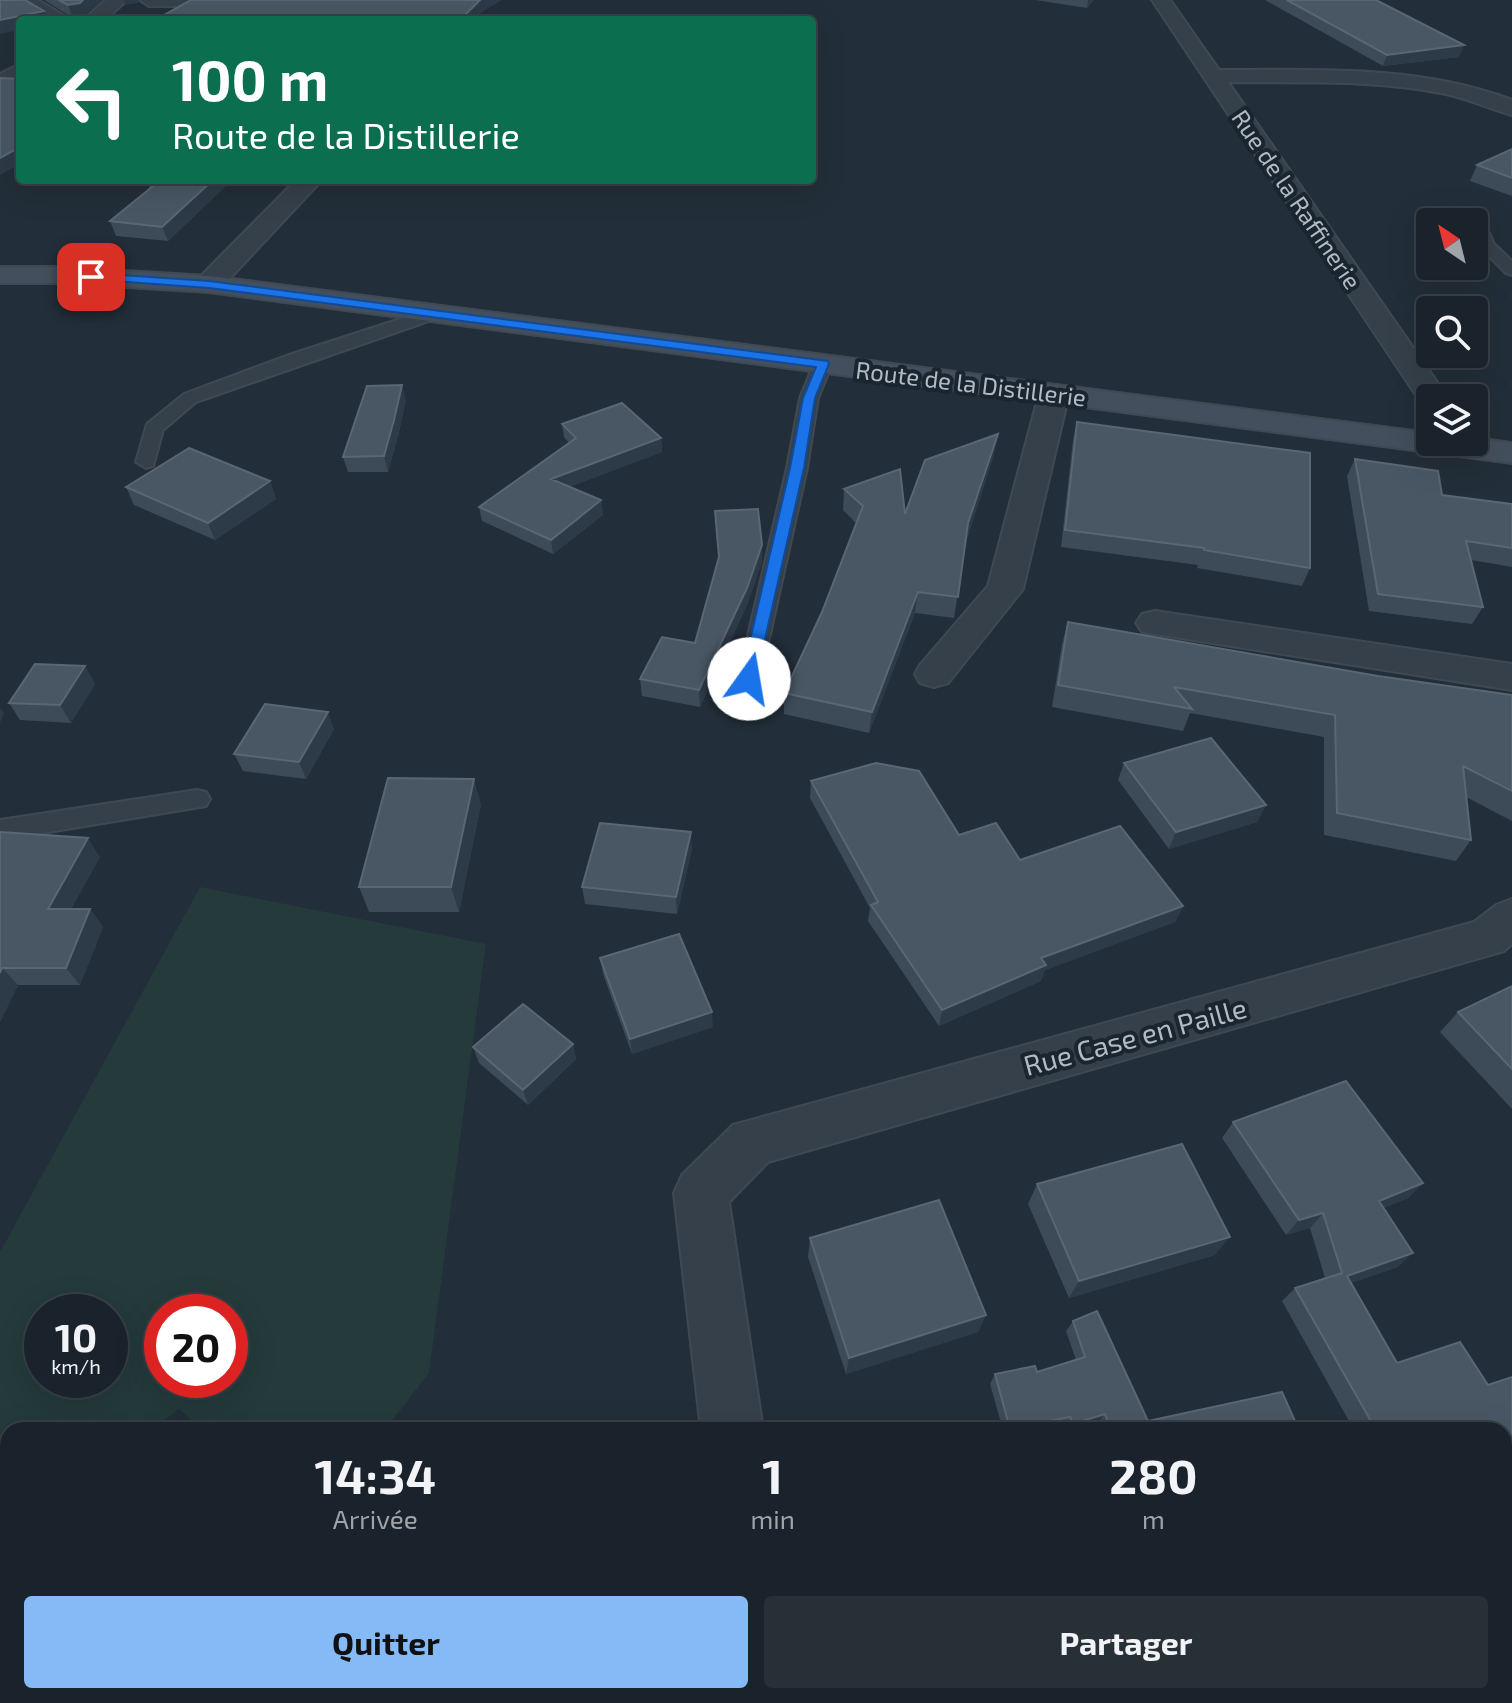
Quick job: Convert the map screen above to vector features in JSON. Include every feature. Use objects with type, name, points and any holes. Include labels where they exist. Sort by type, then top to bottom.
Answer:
[{"type":"street","points":[[24,0],[54,16]]},
{"type":"street","points":[[98,16],[118,0]]},
{"type":"street","points":[[149,0],[241,0]]},
{"type":"street","name":"Rue de la Raffinerie","points":[[1161,0],[1423,384]]},
{"type":"street","points":[[1214,76],[1418,82],[1492,98],[1512,108]]},
{"type":"street","points":[[209,284],[306,184]]},
{"type":"street","name":"Route de la Distillerie","points":[[0,275],[61,275],[209,284],[1416,439]]},
{"type":"street","points":[[934,674],[1005,589],[1054,394]]},
{"type":"street","name":"Route de la Distillerie","points":[[1488,449],[1512,453]]},
{"type":"street","points":[[1155,623],[1512,677]]},
{"type":"street","name":"Rue Case en Paille","points":[[731,1422],[701,1193],[752,1142],[1488,937],[1512,918]]},
{"type":"lane","points":[[1488,247],[1512,270]]},
{"type":"lane","points":[[146,462],[154,428],[190,398],[434,313]]},
{"type":"lane","points":[[749,679],[797,468],[809,398],[823,364]]},
{"type":"lane","points":[[0,830],[197,799]]},
{"type":"green space","points":[[200,887],[486,944],[429,1373],[391,1422],[193,1422],[179,1409],[162,1422],[0,1422],[0,1252]]},
{"type":"building","points":[[0,0],[25,0],[44,11],[16,16],[0,20]]},
{"type":"building","points":[[59,0],[83,0],[68,5]]},
{"type":"building","points":[[191,0],[480,0],[464,16],[162,16]]},
{"type":"building","points":[[1287,0],[1376,0],[1464,45],[1387,55]]},
{"type":"building","points":[[0,78],[16,79],[16,149],[0,158]]},
{"type":"building","points":[[1512,149],[1512,178],[1477,165]]},
{"type":"building","points":[[156,184],[209,184],[162,227],[110,221]]},
{"type":"building","points":[[402,385],[384,456],[343,457],[367,386]]},
{"type":"building","points":[[622,403],[661,438],[551,479],[601,500],[551,540],[479,507],[576,438],[562,424]]},
{"type":"building","points":[[1077,422],[1310,453],[1310,568],[1204,548],[1065,530]]},
{"type":"building","points":[[998,434],[968,523],[958,597],[918,592],[872,712],[784,693],[822,612],[863,506],[844,489],[900,469],[905,514],[925,460]]},
{"type":"building","points":[[189,448],[270,481],[208,523],[126,487]]},
{"type":"building","points":[[1355,459],[1438,471],[1442,495],[1512,504],[1512,548],[1466,541],[1483,607],[1378,594]]},
{"type":"building","points":[[758,509],[762,545],[747,588],[699,690],[640,679],[662,637],[695,643],[719,557],[715,511]]},
{"type":"building","points":[[1068,622],[1378,676],[1512,695],[1512,791],[1463,766],[1471,840],[1337,813],[1335,715],[1174,687],[1192,709],[1058,685]]},
{"type":"building","points":[[35,664],[85,666],[60,705],[9,703]]},
{"type":"building","points":[[265,704],[328,712],[299,762],[234,754]]},
{"type":"building","points":[[1211,738],[1266,805],[1176,832],[1124,763]]},
{"type":"building","points":[[876,763],[919,771],[959,835],[996,823],[1020,860],[1120,826],[1183,906],[1041,958],[1046,965],[942,1010],[871,905],[878,902],[811,781]]},
{"type":"building","points":[[388,778],[474,779],[451,887],[359,887]]},
{"type":"building","points":[[600,823],[691,832],[676,897],[582,887]]},
{"type":"building","points":[[0,832],[88,838],[48,909],[90,909],[66,968],[2,968],[0,973]]},
{"type":"building","points":[[679,934],[712,1012],[630,1039],[600,958]]},
{"type":"building","points":[[1512,986],[1512,1069],[1458,1012]]},
{"type":"building","points":[[523,1004],[573,1044],[523,1090],[473,1047]]},
{"type":"building","points":[[1346,1081],[1423,1183],[1379,1201],[1413,1253],[1347,1276],[1397,1363],[1460,1342],[1488,1385],[1512,1377],[1512,1422],[1371,1422],[1295,1288],[1342,1273],[1323,1213],[1299,1220],[1233,1122]]},
{"type":"building","points":[[1182,1144],[1230,1237],[1079,1281],[1037,1184]]},
{"type":"building","points":[[939,1200],[986,1315],[849,1358],[810,1238]]},
{"type":"building","points":[[1097,1311],[1148,1421],[1282,1392],[1295,1422],[1108,1422],[1105,1414],[1079,1422],[1072,1422],[1070,1417],[1045,1422],[1008,1422],[995,1374],[1035,1366],[1037,1372],[1085,1357],[1073,1321]]},
{"type":"route","points":[[91,277],[209,284],[823,364],[809,398],[797,468],[749,679]]}]
